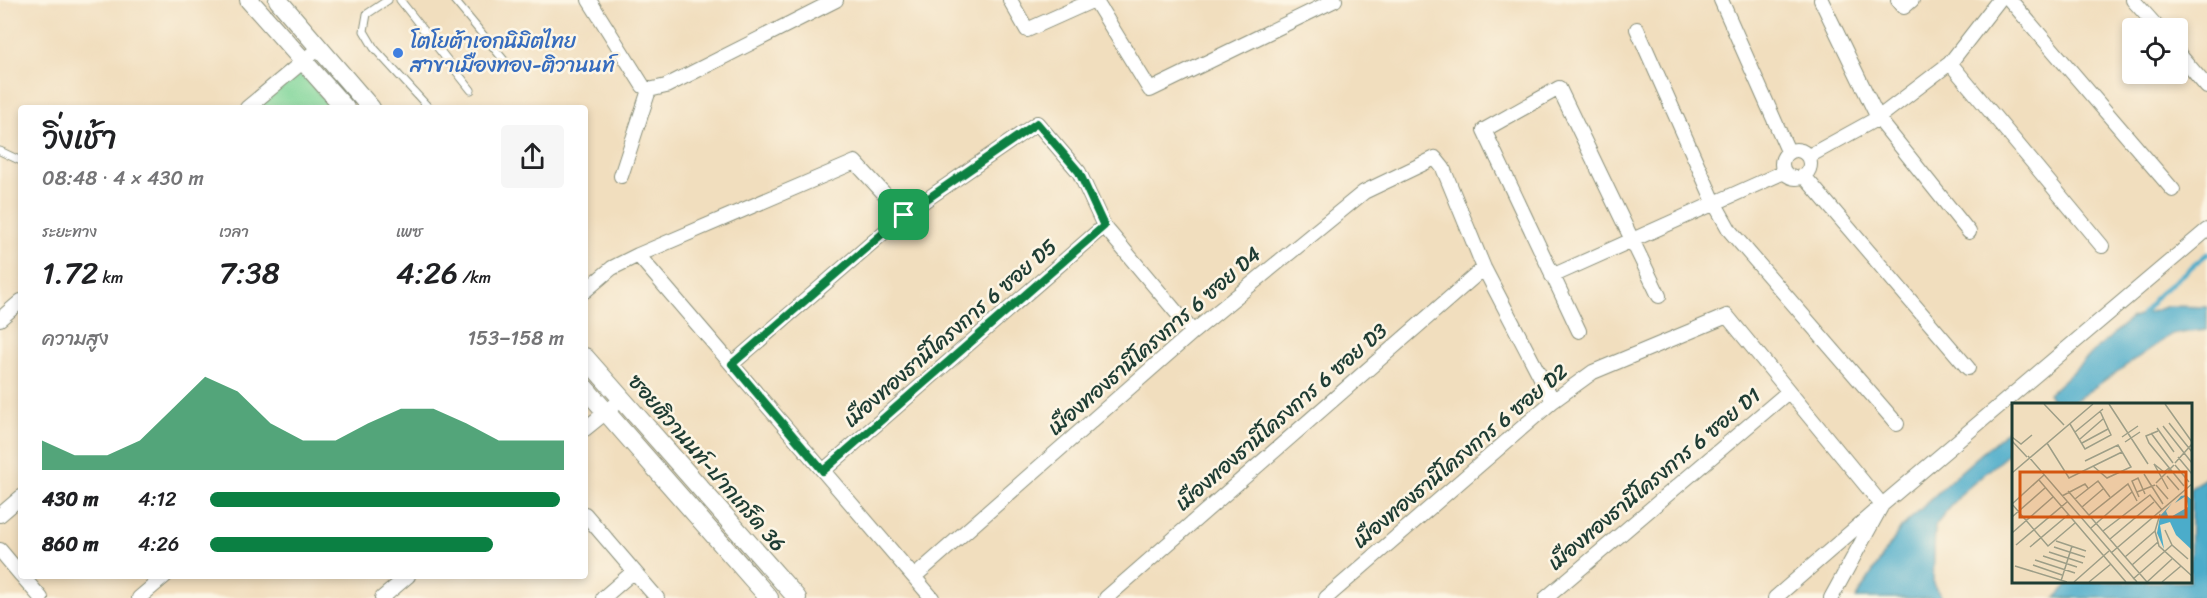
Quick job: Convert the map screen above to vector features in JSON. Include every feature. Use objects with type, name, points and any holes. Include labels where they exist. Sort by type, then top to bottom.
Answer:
[{"type":"street","points":[[249,0],[342,105]]},
{"type":"street","points":[[278,0],[367,105]]},
{"type":"street","points":[[589,0],[643,86],[649,90],[666,86],[836,0]]},
{"type":"street","points":[[1010,0],[1027,30],[1095,0],[1150,90],[1335,0]]},
{"type":"street","points":[[1720,0],[1788,151]]},
{"type":"street","points":[[1821,0],[1878,118],[1969,232]]},
{"type":"street","points":[[1898,0],[1904,7],[1912,0]]},
{"type":"street","points":[[1809,156],[1878,118],[1950,63],[1999,0]]},
{"type":"street","points":[[2010,0],[2173,190]]},
{"type":"street","points":[[2133,0],[2149,18]]},
{"type":"street","points":[[1637,29],[1714,204],[1730,231],[1898,424]]},
{"type":"street","points":[[251,105],[319,48]]},
{"type":"street","points":[[1950,63],[2102,246]]},
{"type":"street","points":[[2188,65],[2207,87]]},
{"type":"street","points":[[1579,331],[1484,130],[1559,88],[1659,296]]},
{"type":"street","points":[[621,176],[649,90]]},
{"type":"street","points":[[732,364],[904,215],[1037,123],[1079,172],[1104,226],[1193,332]]},
{"type":"street","points":[[1800,149],[1809,156],[1811,167],[1804,176],[1793,178],[1784,172],[1782,160],[1788,151],[1800,149]]},
{"type":"street","name":"เมืองทองธานีโครงการ 6 ซอย D4","points":[[914,577],[1193,332],[1364,192],[1436,158],[1443,168],[1484,268]]},
{"type":"street","points":[[588,288],[612,268],[638,255],[855,162],[904,215]]},
{"type":"street","points":[[1552,276],[1784,172]]},
{"type":"street","points":[[1804,176],[1968,368]]},
{"type":"street","name":"เมืองทองธานีโครงการ 6 ซอย D5","points":[[823,471],[1104,226]]},
{"type":"street","points":[[1775,598],[2207,230]]},
{"type":"street","points":[[638,255],[932,598]]},
{"type":"street","points":[[1484,268],[1552,401]]},
{"type":"street","name":"เมืองทองธานีโครงการ 6 ซอย D3","points":[[1106,598],[1484,268]]},
{"type":"street","points":[[0,319],[18,304]]},
{"type":"street","name":"เมืองทองธานีโครงการ 6 ซอย D2","points":[[1326,598],[1552,401],[1593,372],[1727,316],[1788,392]]},
{"type":"street","name":"ซอยติวานนท์-ปากเกร็ด 36","points":[[588,361],[797,598]]},
{"type":"street","name":"ซอยติวานนท์-ปากเกร็ด 36","points":[[588,391],[769,598]]},
{"type":"street","points":[[1788,392],[1882,505]]},
{"type":"street","name":"เมืองทองธานีโครงการ 6 ซอย D1","points":[[1546,598],[1788,392]]},
{"type":"street","points":[[588,427],[621,400]]},
{"type":"street","points":[[0,515],[18,499]]},
{"type":"street","points":[[1831,598],[1882,505]]},
{"type":"street","points":[[588,518],[657,598]]},
{"type":"street","points":[[0,550],[18,570]]},
{"type":"street","points":[[603,598],[633,572]]},
{"type":"street","points":[[25,579],[41,598]]},
{"type":"street","points":[[139,598],[161,579]]},
{"type":"street","points":[[382,598],[404,579]]},
{"type":"lane","points":[[388,0],[368,14],[364,31],[374,48],[426,105]]},
{"type":"lane","points":[[400,0],[471,90]]},
{"type":"lane","points":[[454,0],[508,65]]},
{"type":"lane","points":[[0,151],[18,160]]},
{"type":"green space","points":[[297,68],[329,105],[251,105]]},
{"type":"water","points":[[2168,306],[2207,307],[2207,330],[2172,334],[2071,403],[2054,403],[2048,394],[2130,319]]},
{"type":"water","points":[[2012,427],[2012,451],[1962,493],[1935,526],[1933,584],[1942,598],[1856,598],[1901,528],[1951,480]]},
{"type":"water","points":[[2207,477],[2207,598],[2055,598],[2069,583],[2192,583],[2192,486]]},
{"type":"waterway","points":[[2142,315],[2159,294],[2207,254]]},
{"type":"place","name":"โตโยต้าเอกนิมิตไทย สาขาเมืองทอง-ติวานนท์","points":[[398,53]]},
{"type":"route","points":[[1037,123],[1079,172],[1104,226],[823,471],[732,364],[904,215],[1037,123]]}]
